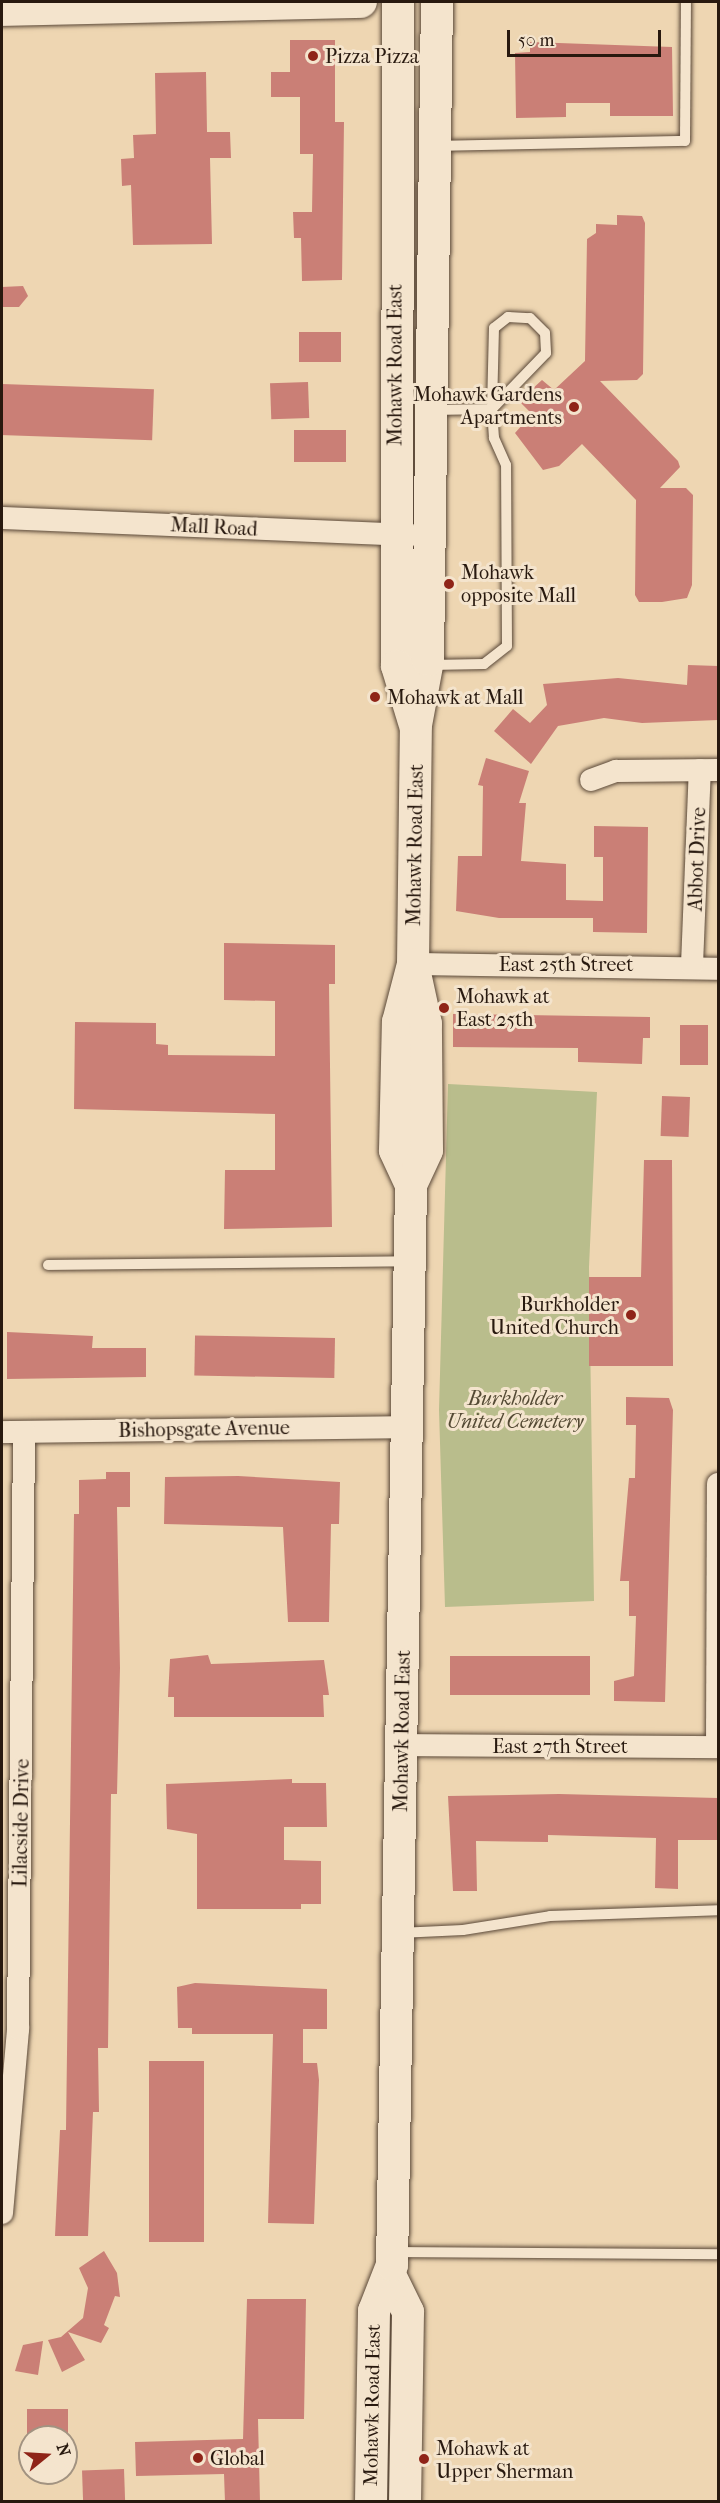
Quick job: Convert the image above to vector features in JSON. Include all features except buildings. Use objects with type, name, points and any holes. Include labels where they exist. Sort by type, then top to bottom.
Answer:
[{"type":"main road","points":[[2,10],[361,2]]},
{"type":"main road","name":"Mohawk Road East","points":[[398,2],[395,535],[397,666],[416,725]]},
{"type":"main road","name":"Mohawk Road East","points":[[405,2502],[408,2312],[392,2265],[411,1185],[427,1149],[426,1024],[413,964],[416,725],[427,665],[426,535],[437,2]]},
{"type":"main road","name":"Mohawk Road East","points":[[370,2502],[374,2311],[392,2265]]},
{"type":"street","name":"Mall Road","points":[[2,518],[426,535]]},
{"type":"street","points":[[591,780],[616,771],[709,770]]},
{"type":"street","name":"Abbot Drive","points":[[692,965],[709,770]]},
{"type":"street","name":"East 25th Street","points":[[413,964],[692,965],[718,969]]},
{"type":"street","name":"Bishopsgate Avenue","points":[[2,1432],[407,1427]]},
{"type":"street","name":"Lilacside Drive","points":[[2,2213],[10,2029],[24,1432]]},
{"type":"street","points":[[718,1484],[718,1747]]},
{"type":"street","name":"East 27th Street","points":[[402,1746],[718,1747]]},
{"type":"lane","points":[[434,146],[685,141],[686,2]]},
{"type":"lane","points":[[427,665],[484,664],[507,646],[506,465],[494,438],[492,409],[494,328],[508,317],[530,318],[545,333],[546,353],[492,409],[429,410]]},
{"type":"lane","points":[[48,1265],[410,1260]]},
{"type":"lane","points":[[399,1933],[463,1930],[550,1916],[718,1910]]},
{"type":"lane","points":[[392,2265],[718,2254]]},
{"type":"green space","name":"Burkholder United Cemetery","points":[[448,1084],[597,1092],[589,1267],[594,1601],[445,1607],[439,1410]]},
{"type":"place","name":"Pizza Pizza","points":[[313,56]]},
{"type":"place","name":"Mohawk Gardens Apartments","points":[[574,407]]},
{"type":"place","name":"Mohawk opposite Mall","points":[[449,584]]},
{"type":"place","name":"Mohawk at Mall","points":[[375,697]]},
{"type":"place","name":"Mohawk at East 25th","points":[[444,1008]]},
{"type":"place","name":"Burkholder United Church","points":[[631,1315]]},
{"type":"place","name":"Global","points":[[198,2458]]},
{"type":"place","name":"Mohawk at Upper Sherman","points":[[424,2459]]}]
